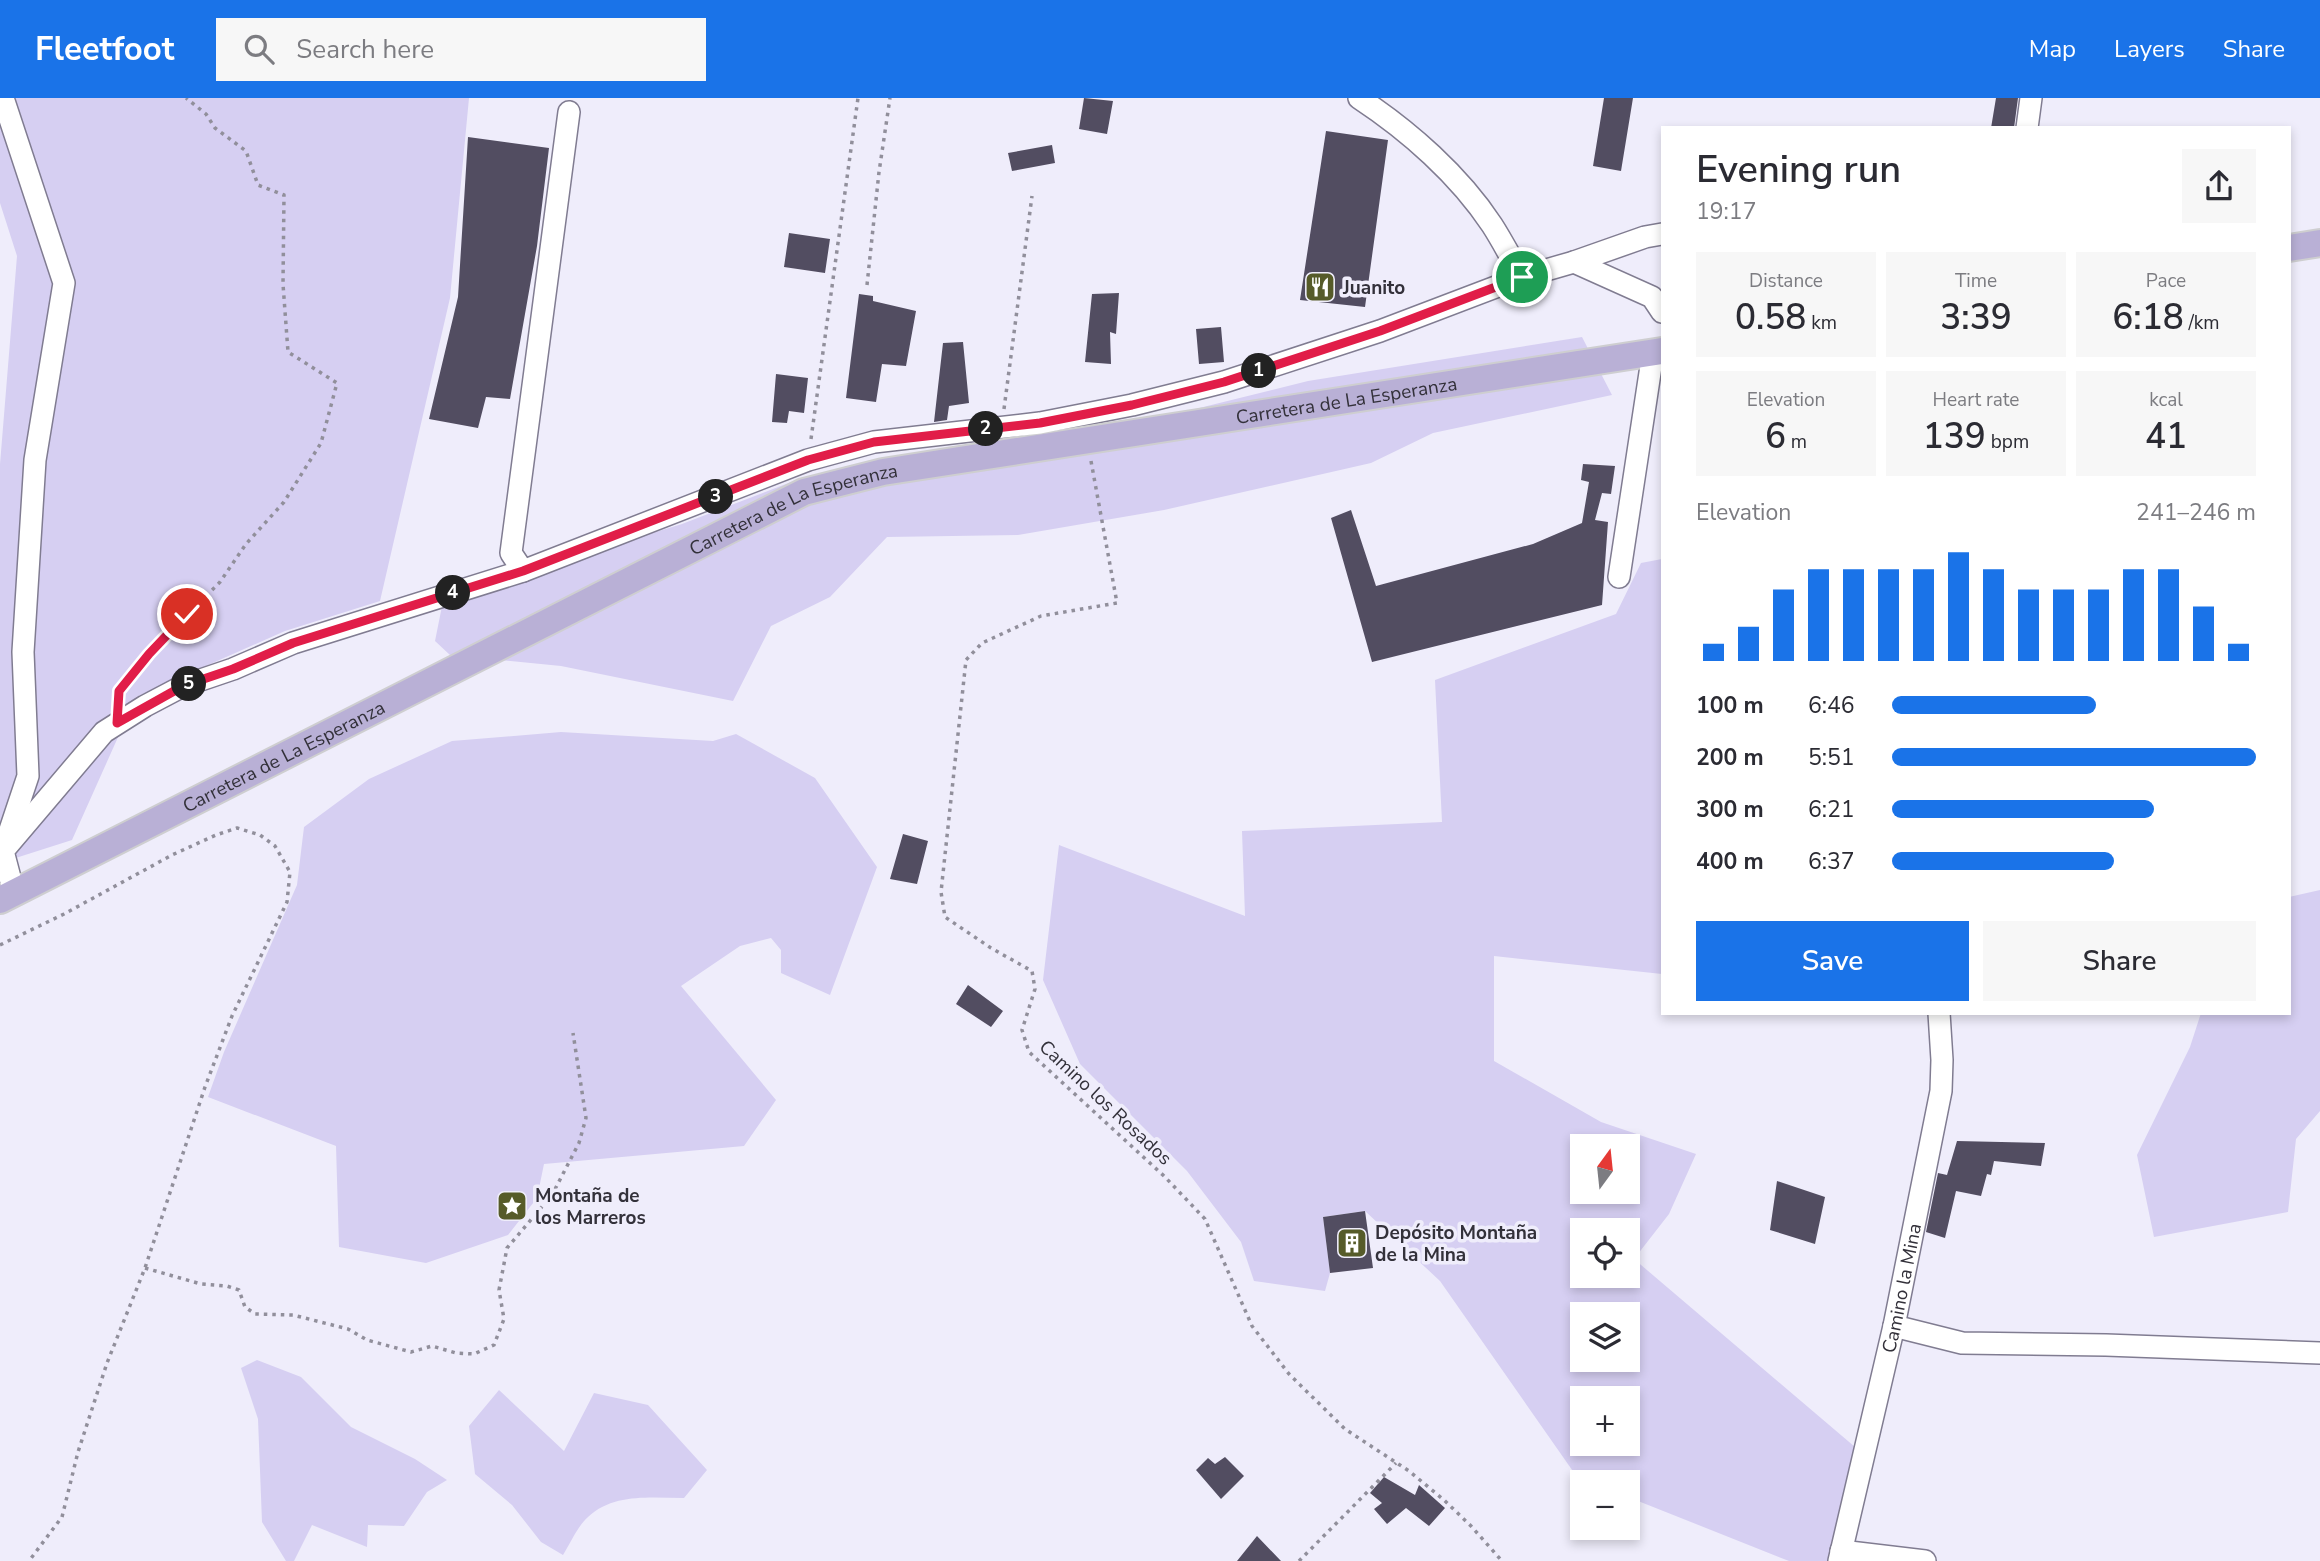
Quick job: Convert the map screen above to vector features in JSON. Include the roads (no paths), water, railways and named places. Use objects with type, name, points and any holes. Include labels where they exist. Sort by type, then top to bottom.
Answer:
[{"type":"main road","points":[[2291,248],[2320,243]]},
{"type":"main road","name":"Carretera de La Esperanza","points":[[7,897],[804,492],[883,472],[1658,352]]},
{"type":"street","points":[[3,98],[64,283],[35,460],[23,652],[27,776],[3,851],[7,897]]},
{"type":"street","points":[[1359,98],[1391,119],[1464,188],[1492,224],[1522,277]]},
{"type":"street","points":[[2026,126],[2031,98]]},
{"type":"street","points":[[523,571],[511,552],[569,111]]},
{"type":"street","points":[[3,851],[104,732],[183,686],[233,669],[293,643],[523,571],[808,460],[874,442],[1040,423],[1132,405],[1224,382],[1380,331],[1522,277],[1661,234]]},
{"type":"street","points":[[1574,262],[1652,298],[1661,311]]},
{"type":"street","points":[[1619,577],[1658,352]]},
{"type":"street","name":"Camino la Mina","points":[[1840,1556],[1894,1326],[1941,1091],[1939,1015]]},
{"type":"street","points":[[1894,1326],[1962,1343],[2320,1353]]},
{"type":"street","points":[[1840,1556],[1925,1561]]},
{"type":"place","name":"Juanito","points":[[1320,287]]},
{"type":"place","name":"Montaña de los Marreros","points":[[512,1206]]},
{"type":"place","name":"Depósito Montaña de la Mina","points":[[1352,1243]]}]
